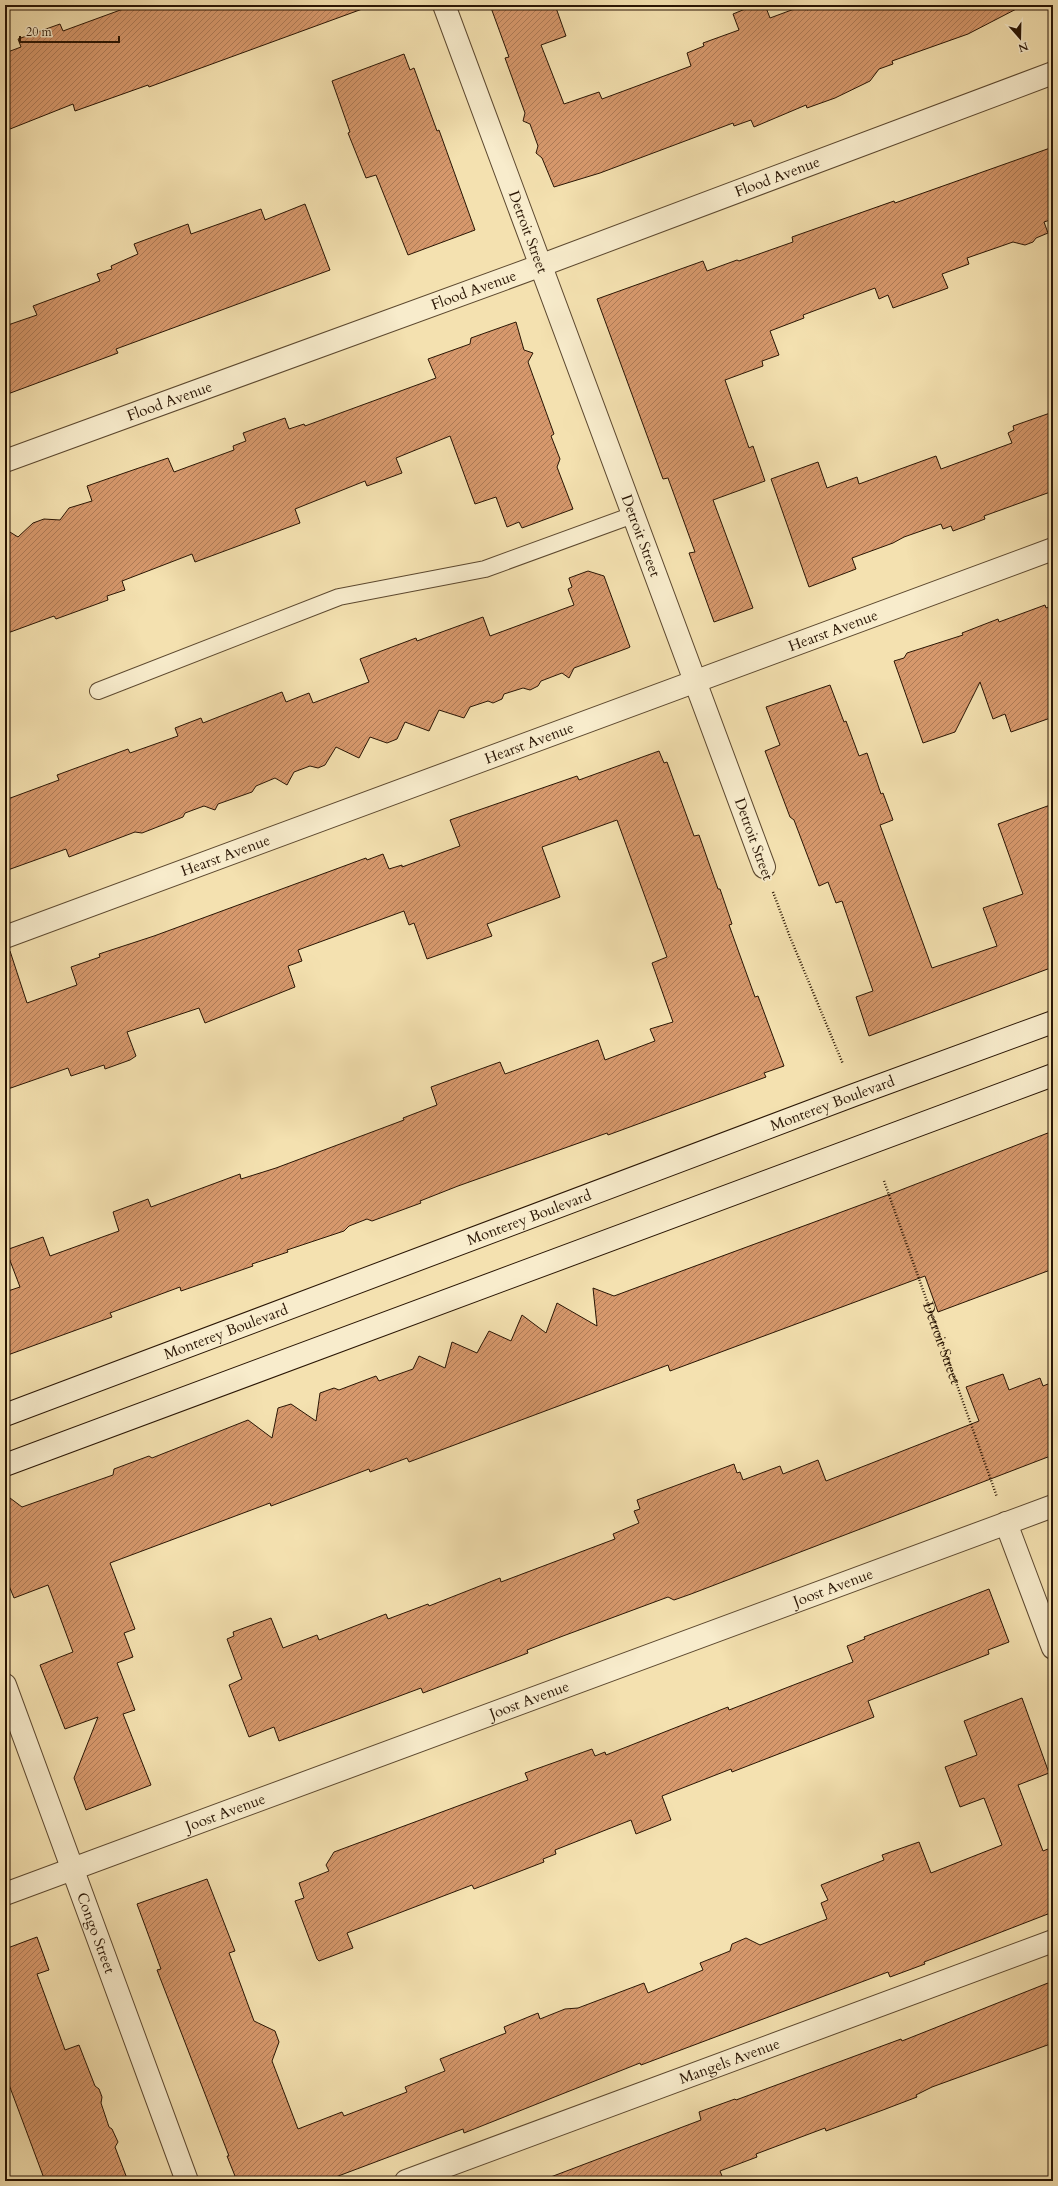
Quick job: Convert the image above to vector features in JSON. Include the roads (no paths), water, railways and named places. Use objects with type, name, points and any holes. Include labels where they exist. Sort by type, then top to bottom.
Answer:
[{"type":"street","name":"Detroit Street","points":[[444,5],[542,265],[764,867]]},
{"type":"street","name":"Flood Avenue","points":[[5,461],[542,265],[1053,73]]},
{"type":"street","name":"Hearst Avenue","points":[[5,937],[1053,549]]},
{"type":"street","name":"Monterey Boulevard","points":[[5,1416],[854,1095],[1053,1022]]},
{"type":"street","points":[[5,1465],[870,1141],[1053,1075]]},
{"type":"street","name":"Joost Avenue","points":[[5,1894],[1053,1506]]},
{"type":"street","points":[[1006,1523],[1053,1648]]},
{"type":"street","name":"Congo Street","points":[[5,1685],[187,2181]]},
{"type":"street","name":"Mangels Avenue","points":[[406,2181],[1053,1941]]},
{"type":"lane","points":[[98,691],[339,597],[485,569],[633,515]]}]
